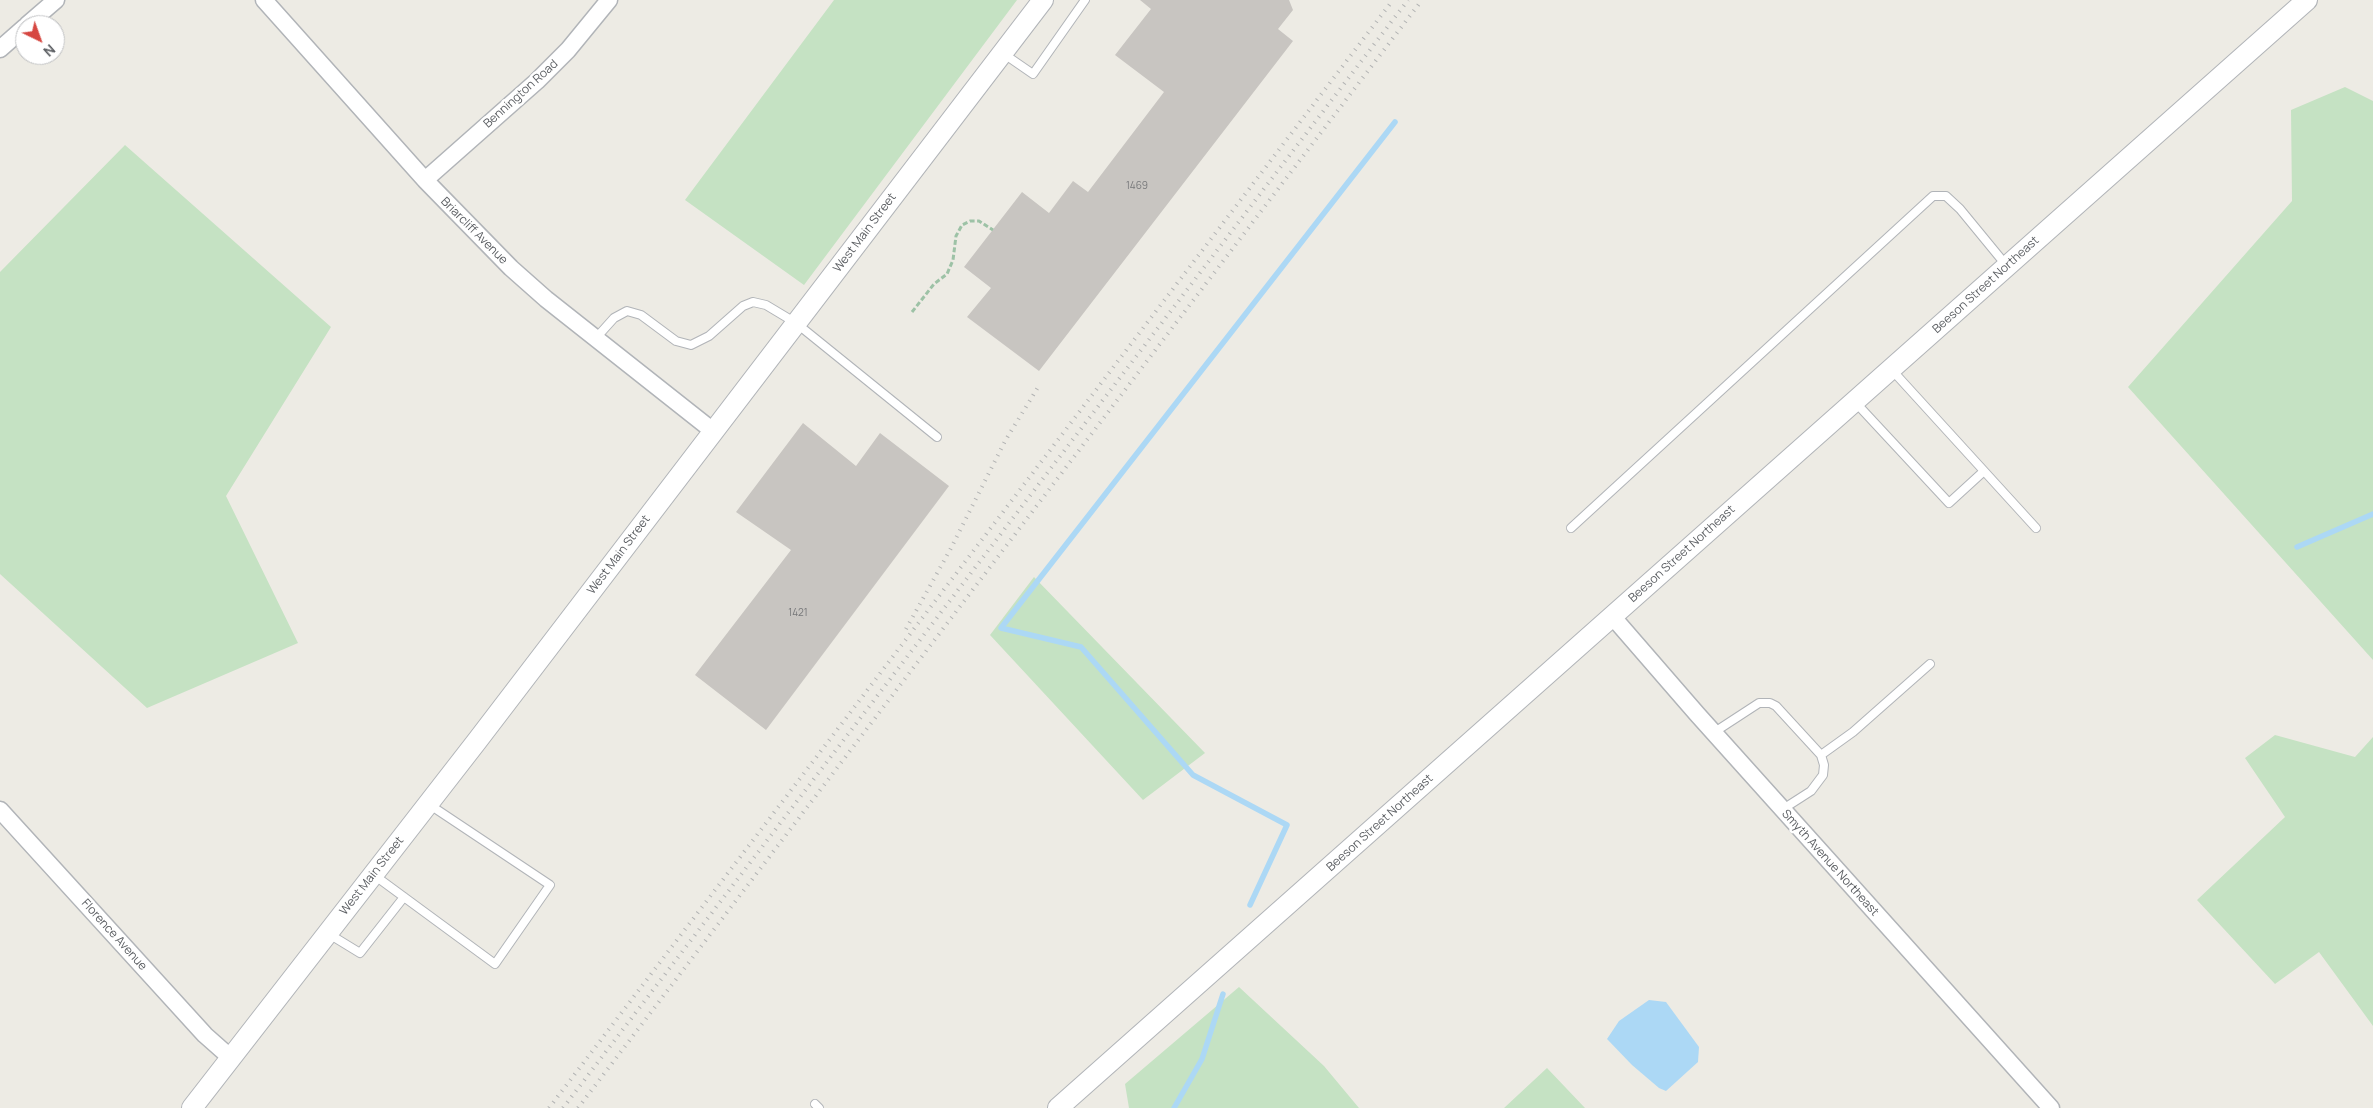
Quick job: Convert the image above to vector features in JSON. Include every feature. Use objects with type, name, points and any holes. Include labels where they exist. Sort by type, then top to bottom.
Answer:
[{"type":"street","points":[[39,15],[56,0]]},
{"type":"street","name":"Briarcliff Avenue","points":[[264,0],[425,180],[511,268],[713,431]]},
{"type":"street","name":"Bennington Road","points":[[425,180],[544,74],[589,27],[609,0]]},
{"type":"street","name":"West Main Street","points":[[192,1108],[1043,0]]},
{"type":"street","name":"Beeson Street Northeast","points":[[1058,1108],[2307,0]]},
{"type":"street","points":[[0,49],[15,36]]},
{"type":"street","name":"Smyth Avenue Northeast","points":[[1612,616],[1713,733],[2051,1108]]},
{"type":"street","name":"Florence Avenue","points":[[0,810],[205,1035],[230,1058]]},
{"type":"lane","points":[[1002,53],[1033,74],[1085,0]]},
{"type":"lane","points":[[1571,528],[1933,196],[1946,196],[1960,209],[2007,266]]},
{"type":"lane","points":[[596,338],[614,318],[627,311],[641,315],[676,341],[691,345],[709,336],[743,306],[753,302],[778,311],[796,324],[936,437]]},
{"type":"lane","points":[[1891,369],[2036,528]]},
{"type":"lane","points":[[1854,401],[1949,503],[1984,471]]},
{"type":"lane","points":[[1821,756],[1853,732],[1930,664]]},
{"type":"lane","points":[[1713,733],[1759,704],[1770,703],[1776,706],[1821,756],[1824,764],[1823,775],[1811,792],[1783,810]]},
{"type":"lane","points":[[373,874],[495,964],[550,885],[428,803]]},
{"type":"lane","points":[[328,933],[360,953],[404,896]]},
{"type":"path","points":[[912,312],[934,284],[948,274],[953,260],[956,236],[962,225],[975,221],[983,223],[993,230]]},
{"type":"green space","points":[[834,0],[1017,0],[804,285],[685,200]]},
{"type":"green space","points":[[2345,87],[2373,101],[2373,660],[2128,387],[2292,201],[2291,110]]},
{"type":"green space","points":[[125,145],[331,327],[226,496],[298,643],[147,708],[0,574],[0,272]]},
{"type":"green space","points":[[1034,577],[1205,753],[1143,800],[990,635]]},
{"type":"green space","points":[[2275,735],[2355,757],[2373,737],[2373,1026],[2319,952],[2275,984],[2197,900],[2285,817],[2245,758]]},
{"type":"green space","points":[[1239,987],[1324,1066],[1359,1108],[1129,1108],[1125,1084]]},
{"type":"green space","points":[[1547,1068],[1585,1108],[1504,1108]]},
{"type":"water","points":[[1649,1000],[1666,1002],[1699,1047],[1698,1062],[1666,1091],[1659,1088],[1632,1065],[1607,1039],[1619,1021]]},
{"type":"building","points":[[1140,0],[1289,0],[1293,10],[1278,29],[1293,41],[1039,371],[967,317],[991,288],[964,267],[1022,192],[1049,213],[1073,181],[1088,192],[1164,92],[1115,55],[1151,9]]},
{"type":"building","points":[[803,423],[856,466],[880,433],[949,486],[766,730],[695,675],[791,550],[736,512]]},
{"type":"waterway","points":[[1250,905],[1287,825],[1193,775],[1081,647],[1001,628],[1395,122]]},
{"type":"waterway","points":[[2297,547],[2373,514]]},
{"type":"waterway","points":[[1174,1108],[1202,1059],[1223,994]]},
{"type":"railway","points":[[549,1108],[1393,0]]},
{"type":"railway","points":[[563,1108],[1408,0]]},
{"type":"railway","points":[[578,1108],[1422,0]]},
{"type":"railway","points":[[906,629],[950,550],[1005,441],[1040,384]]}]
